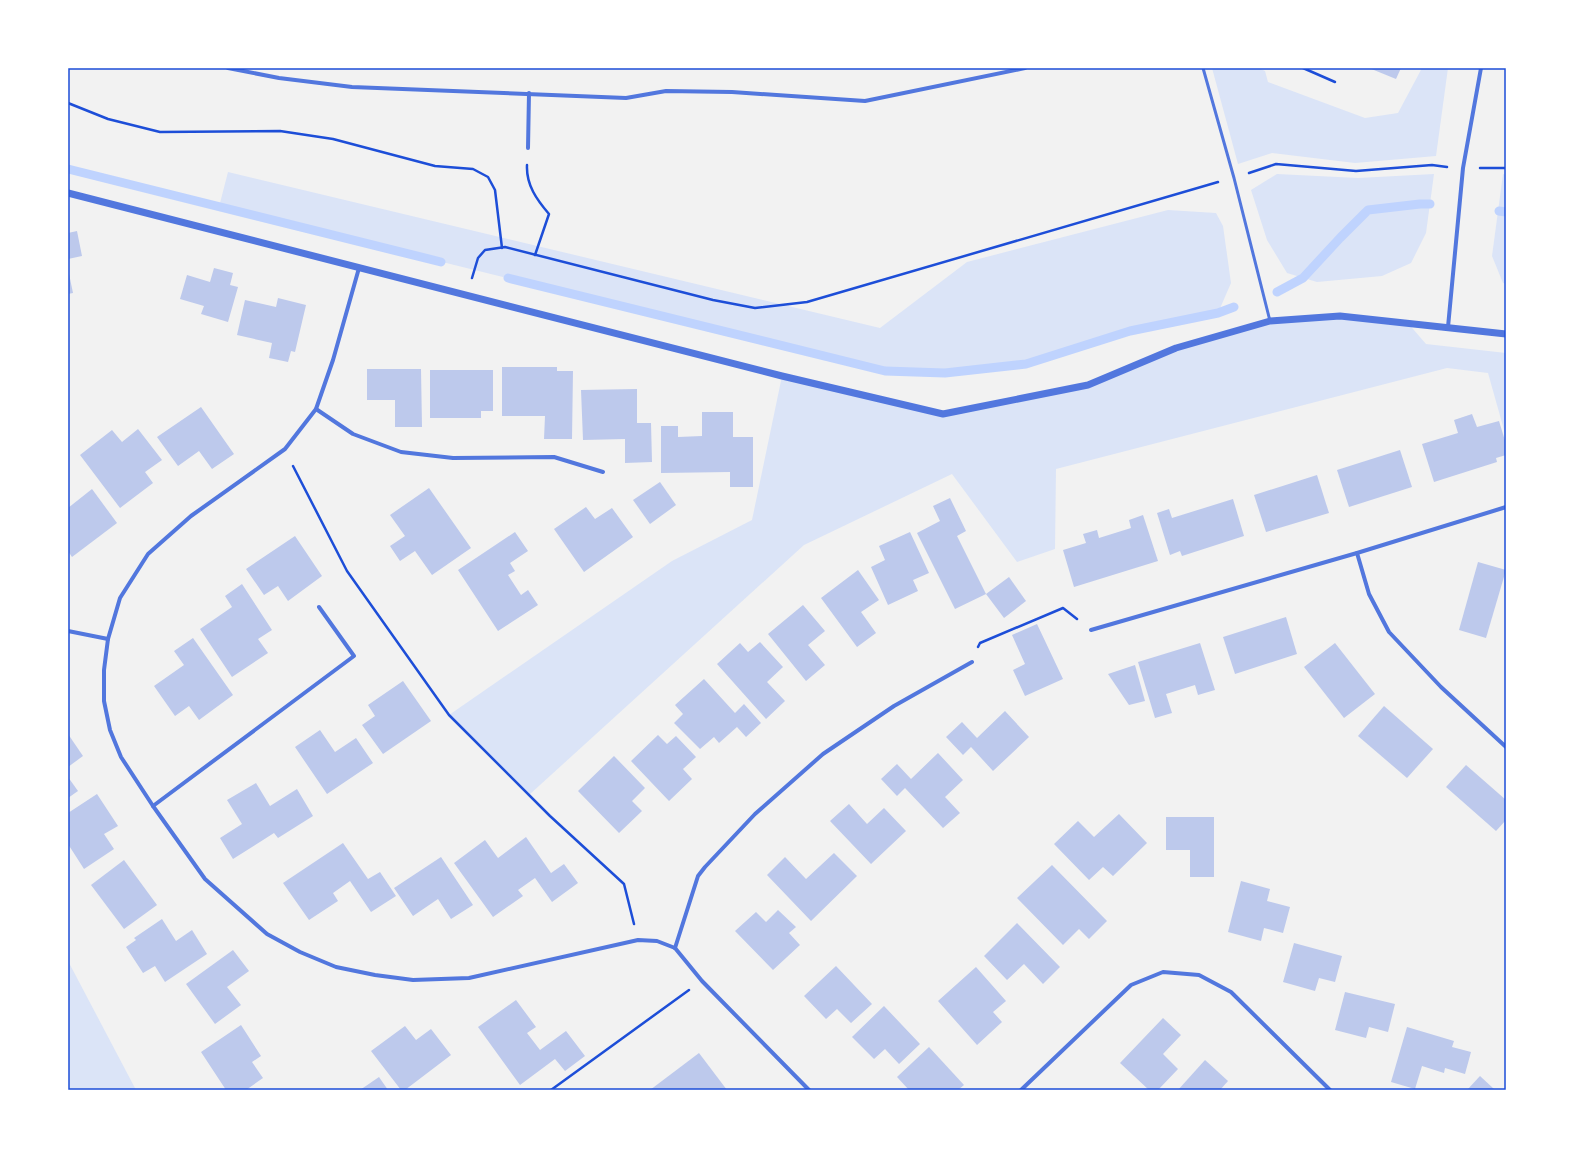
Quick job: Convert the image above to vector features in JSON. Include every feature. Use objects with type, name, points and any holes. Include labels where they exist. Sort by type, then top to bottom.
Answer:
[{"type":"street","points":[[228,68],[279,78],[352,87],[626,98],[666,91],[725,92],[866,101],[1006,70],[1025,68]]},
{"type":"street","points":[[1448,327],[1463,168],[1481,68]]},
{"type":"street","points":[[528,148],[529,93]]},
{"type":"street","points":[[68,193],[782,376],[944,414],[1088,386],[1176,348],[1270,321],[1340,316],[1506,334]]},
{"type":"street","points":[[359,268],[333,360],[316,409],[285,449],[191,516],[148,554],[120,598],[108,639],[104,670],[104,701],[110,730],[121,757],[153,806],[205,879],[267,934],[300,952],[336,967],[375,975],[413,980],[469,978],[638,940],[656,941],[675,948],[702,981],[809,1090]]},
{"type":"street","points":[[316,409],[353,434],[401,452],[453,458],[554,457],[603,472]]},
{"type":"street","points":[[1091,630],[1357,553],[1506,507]]},
{"type":"street","points":[[1357,553],[1369,594],[1389,632],[1441,687],[1506,747]]},
{"type":"street","points":[[153,806],[354,656],[319,608]]},
{"type":"street","points":[[68,631],[108,639]]},
{"type":"street","points":[[675,948],[698,876],[756,814],[823,754],[894,706],[972,662]]},
{"type":"street","points":[[1021,1090],[1131,985],[1163,972],[1199,975],[1231,992],[1330,1090]]},
{"type":"lane","points":[[1203,68],[1234,178],[1270,321]]},
{"type":"path","points":[[1303,68],[1335,82]]},
{"type":"path","points":[[68,102],[108,119],[160,132],[280,131],[333,139],[435,166],[473,169],[488,177],[495,190],[502,248]]},
{"type":"path","points":[[528,148],[527,169],[529,183],[537,200],[550,214],[536,255]]},
{"type":"path","points":[[467,296],[478,258],[486,250],[502,248],[536,255],[713,300],[755,308],[807,302],[1234,178],[1276,164],[1356,171],[1432,165],[1463,168],[1506,168]]},
{"type":"path","points":[[285,449],[347,571],[449,715],[550,816],[624,884],[638,940]]},
{"type":"path","points":[[972,662],[980,643],[1063,608],[1091,630]]},
{"type":"path","points":[[551,1090],[702,981]]},
{"type":"shaded area","points":[[1212,68],[1258,68],[1265,71],[1268,82],[1365,118],[1398,113],[1422,68],[1448,68],[1436,156],[1355,163],[1272,153],[1238,164]]},
{"type":"shaded area","points":[[228,172],[880,328],[967,262],[1168,210],[1216,213],[1223,226],[1231,283],[1218,313],[1130,331],[1026,364],[945,373],[885,371],[219,207]]},
{"type":"shaded area","points":[[1277,174],[1358,178],[1434,174],[1426,233],[1411,263],[1382,276],[1317,282],[1287,273],[1267,240],[1251,190]]},
{"type":"shaded area","points":[[1503,174],[1506,175],[1506,284],[1503,283],[1492,256]]},
{"type":"shaded area","points":[[1340,316],[1407,322],[1426,344],[1506,353],[1506,437],[1488,373],[1447,368],[1056,469],[1055,549],[1017,562],[952,474],[804,545],[529,795],[449,715],[672,561],[752,520],[782,376],[943,414],[1088,385],[1176,348],[1270,321]]},
{"type":"shaded area","points":[[68,961],[77,978],[136,1090],[68,1090]]},
{"type":"building","points":[[1369,68],[1401,68],[1396,79]]},
{"type":"building","points":[[77,231],[82,256],[68,259],[68,233]]},
{"type":"building","points":[[214,268],[233,273],[230,285],[238,287],[228,322],[201,314],[204,306],[180,299],[187,275],[210,282]]},
{"type":"building","points":[[68,269],[73,293],[68,294]]},
{"type":"building","points":[[278,298],[306,305],[295,352],[291,351],[288,362],[269,358],[272,343],[237,335],[245,300],[276,307]]},
{"type":"building","points":[[502,367],[557,367],[557,371],[573,371],[572,439],[544,439],[545,416],[502,416]]},
{"type":"building","points":[[367,369],[421,369],[422,427],[395,427],[395,400],[367,400]]},
{"type":"building","points":[[430,370],[493,370],[493,411],[481,411],[481,418],[430,418]]},
{"type":"building","points":[[637,389],[637,423],[651,423],[652,462],[625,463],[625,439],[583,440],[581,390]]},
{"type":"building","points":[[201,407],[234,454],[212,469],[199,451],[178,466],[157,437]]},
{"type":"building","points":[[702,412],[733,412],[733,437],[753,437],[753,487],[730,487],[730,472],[661,473],[661,426],[678,426],[678,437],[702,436]]},
{"type":"building","points":[[1472,414],[1477,427],[1499,421],[1506,444],[1506,455],[1496,458],[1497,462],[1434,482],[1422,444],[1458,433],[1454,420]]},
{"type":"building","points":[[138,429],[162,460],[145,472],[153,483],[120,508],[80,455],[112,430],[122,442]]},
{"type":"building","points":[[1400,450],[1412,487],[1349,507],[1337,470]]},
{"type":"building","points":[[1317,475],[1329,513],[1266,532],[1254,495]]},
{"type":"building","points":[[660,482],[676,505],[650,524],[633,500]]},
{"type":"building","points":[[429,488],[471,548],[432,575],[415,551],[400,561],[390,546],[405,536],[390,515]]},
{"type":"building","points":[[92,489],[117,523],[72,557],[68,551],[68,508]]},
{"type":"building","points":[[950,498],[966,531],[957,536],[986,594],[955,609],[917,533],[940,521],[933,506]]},
{"type":"building","points":[[1233,499],[1244,536],[1182,556],[1180,551],[1170,555],[1157,513],[1169,509],[1172,518]]},
{"type":"building","points":[[586,507],[595,519],[612,508],[633,537],[584,572],[554,529]]},
{"type":"building","points":[[1143,515],[1158,561],[1074,587],[1063,550],[1086,543],[1083,534],[1097,530],[1099,538],[1131,528],[1129,520]]},
{"type":"building","points":[[515,532],[528,551],[510,563],[515,571],[508,575],[521,595],[528,590],[538,605],[498,631],[458,570]]},
{"type":"building","points":[[910,532],[929,573],[913,580],[918,591],[888,605],[871,567],[885,560],[879,546]]},
{"type":"building","points":[[295,536],[322,576],[288,601],[278,586],[264,595],[246,569]]},
{"type":"building","points":[[1478,562],[1506,570],[1486,638],[1459,630]]},
{"type":"building","points":[[858,570],[879,600],[861,612],[876,633],[857,647],[821,598]]},
{"type":"building","points":[[1009,577],[1026,601],[1004,618],[986,594]]},
{"type":"building","points":[[242,584],[272,630],[258,639],[268,653],[232,677],[200,629],[232,607],[225,596]]},
{"type":"building","points":[[803,605],[825,631],[808,645],[825,665],[806,681],[768,634]]},
{"type":"building","points":[[1286,617],[1297,654],[1235,674],[1223,637]]},
{"type":"building","points":[[1037,624],[1063,679],[1025,696],[1013,670],[1025,664],[1012,635]]},
{"type":"building","points":[[193,638],[233,695],[199,720],[189,706],[175,716],[154,686],[184,665],[174,651]]},
{"type":"building","points":[[760,642],[783,667],[767,682],[785,701],[766,719],[717,664],[740,643],[748,652]]},
{"type":"building","points":[[1200,643],[1215,690],[1198,695],[1195,685],[1166,694],[1172,713],[1155,718],[1138,662]]},
{"type":"building","points":[[1335,643],[1375,694],[1344,718],[1304,667]]},
{"type":"building","points":[[1135,665],[1145,701],[1129,705],[1108,674]]},
{"type":"building","points":[[704,679],[735,713],[744,704],[761,723],[746,737],[737,727],[719,743],[714,737],[700,749],[674,723],[683,714],[675,705]]},
{"type":"building","points":[[403,681],[431,721],[383,754],[362,725],[375,716],[368,705]]},
{"type":"building","points":[[1384,706],[1433,749],[1407,778],[1358,736]]},
{"type":"building","points":[[1005,711],[1029,737],[993,771],[971,747],[963,755],[946,737],[962,722],[977,738]]},
{"type":"building","points":[[320,730],[335,752],[356,738],[373,763],[327,794],[295,747]]},
{"type":"building","points":[[68,734],[83,756],[68,767]]},
{"type":"building","points":[[658,735],[667,744],[676,736],[696,757],[683,769],[692,779],[669,801],[631,761]]},
{"type":"building","points":[[938,753],[963,780],[945,797],[960,813],[943,828],[905,788],[897,796],[881,779],[897,764],[911,779]]},
{"type":"building","points":[[614,756],[645,788],[632,801],[642,811],[619,833],[578,791]]},
{"type":"building","points":[[1466,765],[1506,800],[1506,820],[1496,831],[1446,787]]},
{"type":"building","points":[[68,777],[78,791],[68,798]]},
{"type":"building","points":[[256,783],[270,806],[297,789],[313,816],[278,838],[274,833],[233,859],[220,838],[242,824],[227,800]]},
{"type":"building","points":[[97,794],[118,826],[104,834],[114,849],[84,869],[68,844],[68,813]]},
{"type":"building","points":[[849,804],[867,824],[884,808],[906,831],[871,864],[830,821]]},
{"type":"building","points":[[1119,814],[1147,843],[1113,876],[1103,867],[1089,880],[1054,844],[1078,821],[1094,837]]},
{"type":"building","points":[[1166,817],[1214,817],[1214,877],[1190,877],[1190,850],[1166,850]]},
{"type":"building","points":[[526,837],[551,873],[564,864],[578,883],[552,902],[535,878],[518,890],[523,896],[493,917],[454,863],[485,840],[498,858]]},
{"type":"building","points":[[343,843],[368,879],[380,872],[396,896],[371,912],[350,881],[333,893],[338,901],[309,920],[283,883]]},
{"type":"building","points":[[834,853],[857,876],[811,921],[767,875],[785,857],[806,879]]},
{"type":"building","points":[[441,857],[473,905],[451,919],[438,899],[413,916],[394,888]]},
{"type":"building","points":[[124,860],[157,905],[124,929],[91,885]]},
{"type":"building","points":[[1052,865],[1107,921],[1089,939],[1079,929],[1063,945],[1017,898]]},
{"type":"building","points":[[1241,881],[1270,889],[1267,901],[1290,907],[1283,933],[1264,928],[1261,941],[1228,932]]},
{"type":"building","points":[[778,910],[796,927],[789,933],[800,945],[773,970],[735,931],[756,912],[766,922]]},
{"type":"building","points":[[162,919],[176,941],[192,930],[207,954],[165,982],[155,966],[143,973],[126,947],[136,940],[134,938]]},
{"type":"building","points":[[1017,923],[1060,967],[1043,984],[1024,964],[1007,980],[984,956]]},
{"type":"building","points":[[1294,943],[1342,956],[1335,982],[1319,978],[1315,991],[1283,982]]},
{"type":"building","points":[[233,950],[249,971],[227,987],[241,1005],[215,1024],[186,984]]},
{"type":"building","points":[[836,966],[872,1004],[851,1023],[837,1009],[826,1019],[804,996]]},
{"type":"building","points":[[976,967],[1006,1001],[993,1012],[1002,1022],[977,1045],[938,1001]]},
{"type":"building","points":[[1345,992],[1395,1004],[1388,1032],[1369,1027],[1366,1038],[1335,1030]]},
{"type":"building","points":[[516,1000],[536,1027],[527,1033],[540,1050],[566,1031],[585,1056],[565,1071],[555,1059],[520,1085],[478,1027]]},
{"type":"building","points":[[884,1006],[920,1044],[899,1064],[885,1049],[874,1059],[852,1037]]},
{"type":"building","points":[[1163,1018],[1181,1035],[1163,1054],[1178,1069],[1158,1090],[1149,1090],[1120,1063]]},
{"type":"building","points":[[241,1025],[261,1056],[252,1062],[263,1078],[246,1090],[226,1090],[201,1052]]},
{"type":"building","points":[[405,1026],[416,1040],[431,1029],[451,1055],[405,1090],[401,1090],[371,1051]]},
{"type":"building","points":[[1407,1027],[1454,1041],[1452,1047],[1471,1052],[1465,1074],[1445,1068],[1444,1073],[1422,1066],[1415,1089],[1391,1082]]},
{"type":"building","points":[[929,1047],[964,1085],[958,1090],[909,1090],[897,1077]]},
{"type":"building","points":[[699,1053],[727,1090],[650,1090]]},
{"type":"building","points":[[1205,1060],[1228,1081],[1220,1090],[1178,1090]]},
{"type":"building","points":[[1480,1076],[1494,1089],[1467,1090]]},
{"type":"building","points":[[379,1077],[388,1090],[360,1090]]},
{"type":"waterway","points":[[68,169],[441,262]]},
{"type":"waterway","points":[[1277,292],[1303,278],[1368,210],[1430,204]]},
{"type":"waterway","points":[[1499,211],[1506,212]]},
{"type":"waterway","points":[[508,278],[885,371],[945,373],[1026,364],[1130,331],[1218,313],[1234,307]]}]
